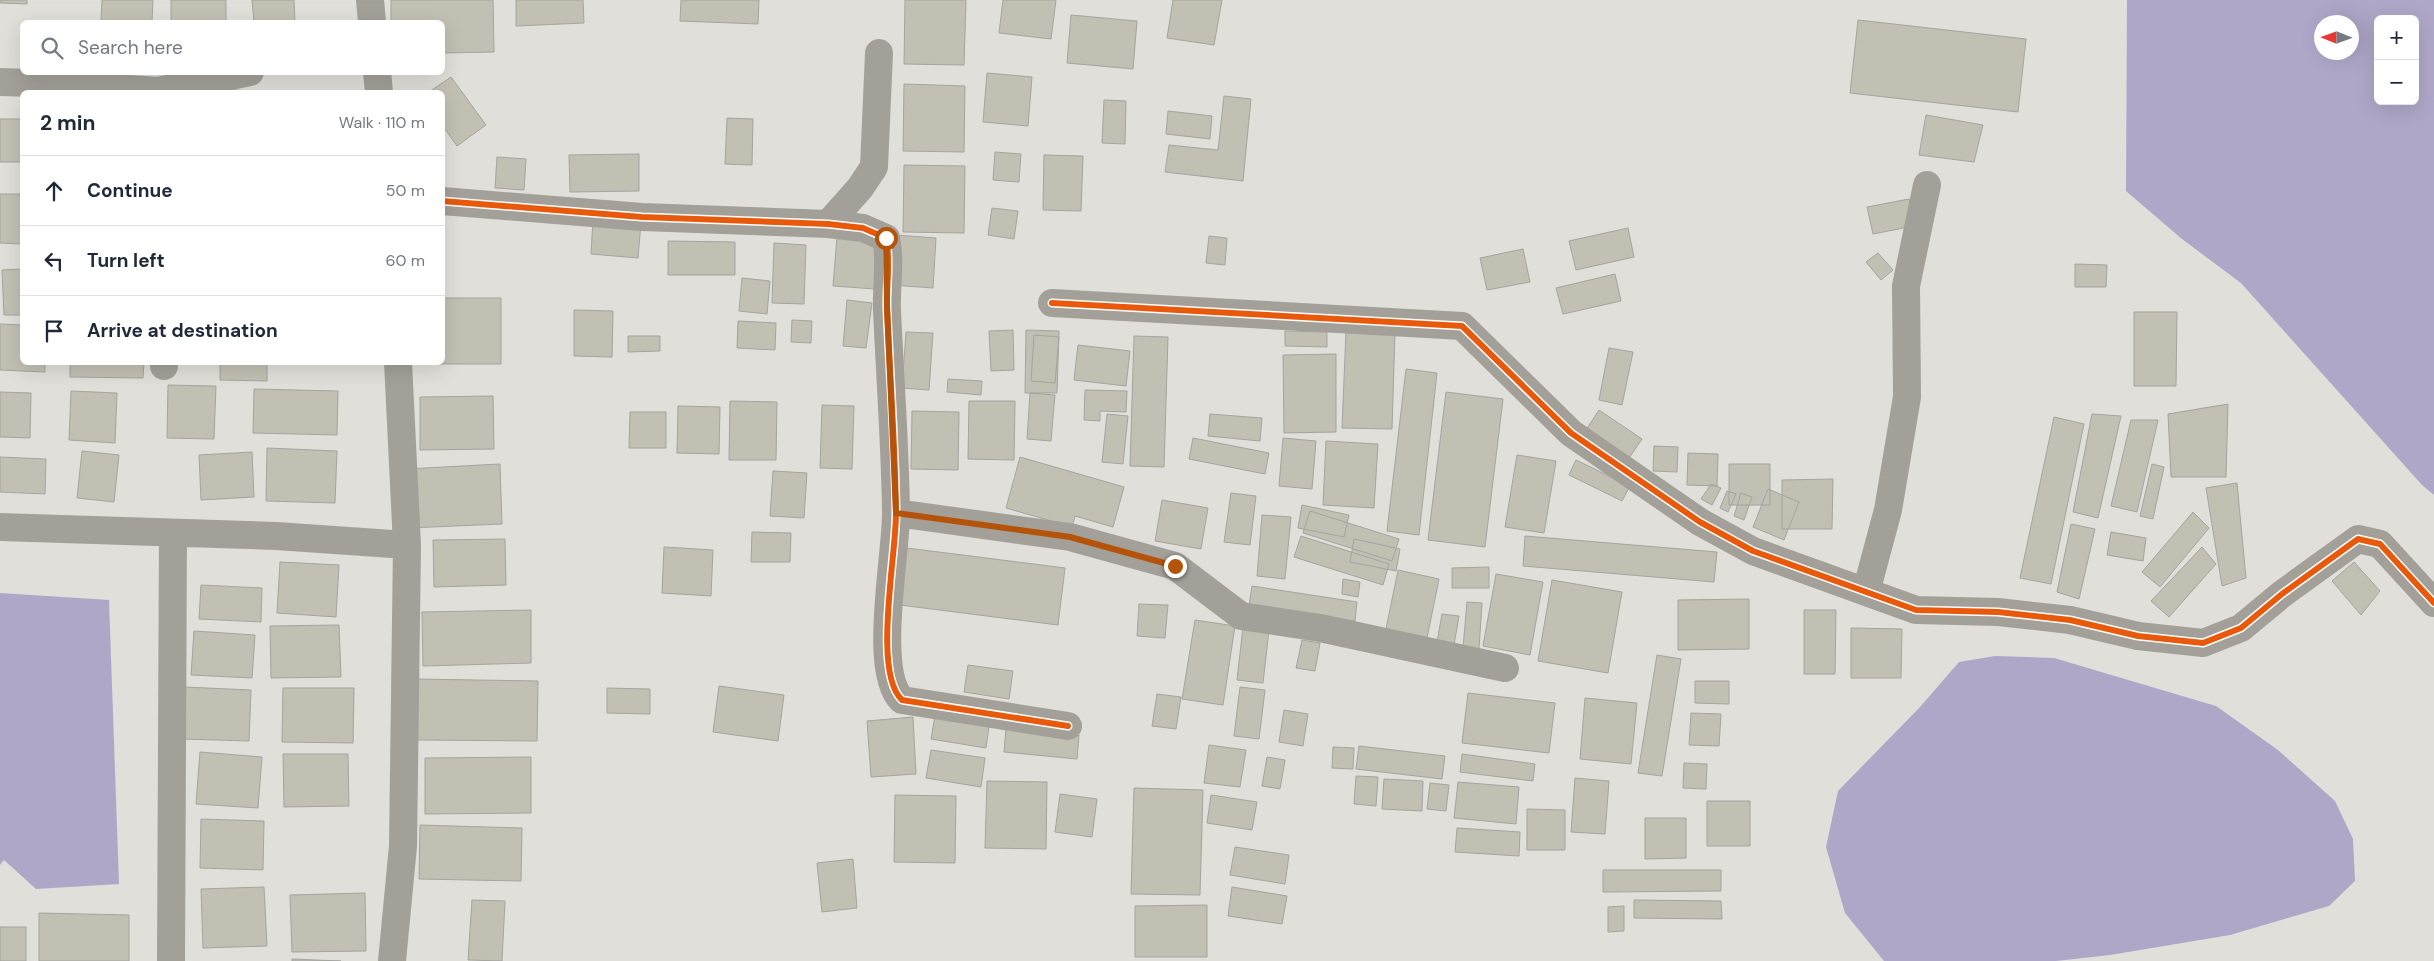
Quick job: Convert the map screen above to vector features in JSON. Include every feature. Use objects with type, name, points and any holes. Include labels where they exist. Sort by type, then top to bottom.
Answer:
[{"type":"street","points":[[370,0],[372,20]]},
{"type":"street","points":[[828,224],[860,188],[874,167],[879,54]]},
{"type":"street","points":[[166,90],[236,75]]},
{"type":"street","points":[[377,75],[379,90]]},
{"type":"street","points":[[0,82],[62,84],[133,90]]},
{"type":"street","points":[[1866,592],[1888,510],[1907,397],[1906,286],[1927,185]]},
{"type":"street","points":[[445,202],[642,217],[828,224],[863,228],[886,238],[896,513],[887,612],[890,681],[895,694],[902,700],[1068,726]]},
{"type":"street","points":[[1052,303],[1462,326],[1571,433],[1700,522],[1753,551],[1916,610],[1998,612],[2070,620],[2138,636],[2203,643],[2241,628],[2282,594],[2358,539],[2380,544],[2434,603]]},
{"type":"street","points":[[392,961],[403,846],[407,545],[398,365]]},
{"type":"street","points":[[896,513],[1070,537],[1175,566],[1241,616],[1320,628],[1505,668]]},
{"type":"street","points":[[0,528],[276,536],[407,545]]},
{"type":"street","points":[[170,961],[173,533]]},
{"type":"shaded area","points":[[2127,0],[2434,0],[2434,495],[2422,485],[2241,283],[2182,239],[2126,191]]},
{"type":"shaded area","points":[[0,593],[109,600],[119,884],[36,889],[4,860],[0,865]]},
{"type":"shaded area","points":[[1995,656],[2054,658],[2216,706],[2278,750],[2335,801],[2353,839],[2355,881],[2329,906],[2230,935],[2110,955],[2056,961],[1884,961],[1845,913],[1826,847],[1838,791],[1920,707],[1959,662]]},
{"type":"building","points":[[0,0],[27,0],[27,4],[0,3]]},
{"type":"building","points":[[102,0],[153,0],[152,20],[101,20]]},
{"type":"building","points":[[171,0],[226,0],[226,20],[171,20]]},
{"type":"building","points":[[252,0],[294,0],[295,20],[254,20]]},
{"type":"building","points":[[391,0],[493,0],[494,52],[445,53],[445,20],[391,20]]},
{"type":"building","points":[[516,0],[583,0],[584,23],[516,26]]},
{"type":"building","points":[[681,0],[759,0],[758,24],[680,21]]},
{"type":"building","points":[[905,0],[966,0],[964,65],[904,64]]},
{"type":"building","points":[[1003,0],[1056,0],[1051,39],[999,33]]},
{"type":"building","points":[[1173,0],[1222,0],[1214,45],[1167,38]]},
{"type":"building","points":[[1071,15],[1137,21],[1133,69],[1067,63]]},
{"type":"building","points":[[1858,20],[2026,39],[2018,112],[1850,93]]},
{"type":"building","points":[[987,73],[1032,77],[1028,126],[983,122]]},
{"type":"building","points":[[451,77],[486,125],[457,146],[445,129],[445,90],[432,90]]},
{"type":"building","points":[[904,84],[965,86],[964,152],[903,151]]},
{"type":"building","points":[[183,87],[234,90],[183,90]]},
{"type":"building","points":[[1224,96],[1251,99],[1243,181],[1165,172],[1169,145],[1218,150]]},
{"type":"building","points":[[1104,100],[1126,101],[1125,144],[1102,143]]},
{"type":"building","points":[[1168,111],[1212,116],[1210,139],[1166,134]]},
{"type":"building","points":[[1926,115],[1983,125],[1974,162],[1919,155]]},
{"type":"building","points":[[727,118],[753,119],[752,165],[725,164]]},
{"type":"building","points":[[0,119],[20,119],[20,162],[0,162]]},
{"type":"building","points":[[995,152],[1021,154],[1019,182],[993,180]]},
{"type":"building","points":[[639,154],[639,191],[570,192],[569,155]]},
{"type":"building","points":[[1044,155],[1083,156],[1081,211],[1043,210]]},
{"type":"building","points":[[497,157],[526,159],[524,190],[495,188]]},
{"type":"building","points":[[904,165],[965,166],[964,233],[903,232]]},
{"type":"building","points":[[0,194],[20,194],[20,244],[0,243]]},
{"type":"building","points":[[1909,199],[1914,226],[1873,234],[1867,207]]},
{"type":"building","points":[[992,208],[1018,211],[1014,239],[988,235]]},
{"type":"building","points":[[593,219],[641,223],[638,258],[591,254]]},
{"type":"building","points":[[1628,228],[1634,257],[1576,270],[1569,241]]},
{"type":"building","points":[[895,235],[936,238],[933,288],[891,285]]},
{"type":"building","points":[[837,236],[879,239],[875,289],[833,286]]},
{"type":"building","points":[[1209,236],[1227,238],[1225,265],[1206,263]]},
{"type":"building","points":[[668,241],[735,242],[735,275],[668,275]]},
{"type":"building","points":[[774,243],[806,245],[804,304],[772,303]]},
{"type":"building","points":[[1523,249],[1530,282],[1487,290],[1480,258]]},
{"type":"building","points":[[1878,253],[1893,270],[1881,280],[1866,262]]},
{"type":"building","points":[[2075,264],[2107,265],[2106,287],[2075,287]]},
{"type":"building","points":[[20,269],[20,315],[4,315],[2,270]]},
{"type":"building","points":[[1615,274],[1621,301],[1563,314],[1556,288]]},
{"type":"building","points":[[742,278],[770,281],[767,314],[739,311]]},
{"type":"building","points":[[445,298],[501,298],[501,364],[445,364]]},
{"type":"building","points":[[847,300],[872,303],[866,348],[843,346]]},
{"type":"building","points":[[574,310],[613,311],[612,357],[574,356]]},
{"type":"building","points":[[2134,312],[2177,312],[2176,386],[2134,386]]},
{"type":"building","points":[[792,320],[812,321],[811,343],[791,342]]},
{"type":"building","points":[[738,321],[776,323],[775,350],[737,348]]},
{"type":"building","points":[[0,324],[20,325],[20,365],[45,365],[45,372],[0,370]]},
{"type":"building","points":[[1013,330],[1014,370],[991,371],[989,331]]},
{"type":"building","points":[[1026,330],[1059,331],[1057,393],[1025,393]]},
{"type":"building","points":[[1285,331],[1327,332],[1327,347],[1285,346]]},
{"type":"building","points":[[1346,331],[1395,332],[1392,429],[1342,428]]},
{"type":"building","points":[[906,332],[933,333],[929,390],[902,388]]},
{"type":"building","points":[[1034,335],[1059,337],[1055,383],[1031,381]]},
{"type":"building","points":[[628,336],[660,336],[660,351],[628,352]]},
{"type":"building","points":[[1134,336],[1168,337],[1164,467],[1130,466]]},
{"type":"building","points":[[1078,345],[1130,351],[1126,386],[1074,380]]},
{"type":"building","points":[[1609,348],[1633,352],[1622,405],[1599,400]]},
{"type":"building","points":[[1336,354],[1336,432],[1284,433],[1283,355]]},
{"type":"building","points":[[70,365],[144,365],[143,378],[70,377]]},
{"type":"building","points":[[220,365],[267,365],[267,381],[220,380]]},
{"type":"building","points":[[1406,369],[1437,373],[1419,535],[1387,531]]},
{"type":"building","points":[[948,379],[982,381],[981,395],[947,392]]},
{"type":"building","points":[[168,385],[216,386],[214,439],[167,438]]},
{"type":"building","points":[[254,389],[338,391],[337,435],[253,433]]},
{"type":"building","points":[[1085,390],[1127,391],[1126,412],[1100,411],[1100,421],[1084,420]]},
{"type":"building","points":[[71,391],[117,393],[115,443],[69,440]]},
{"type":"building","points":[[0,392],[31,393],[30,438],[0,437]]},
{"type":"building","points":[[1446,392],[1503,399],[1485,547],[1428,540]]},
{"type":"building","points":[[1030,393],[1055,395],[1051,441],[1027,439]]},
{"type":"building","points":[[493,396],[494,449],[420,450],[420,397]]},
{"type":"building","points":[[730,401],[777,402],[776,460],[729,460]]},
{"type":"building","points":[[969,401],[1015,401],[1014,460],[968,459]]},
{"type":"building","points":[[2228,404],[2226,477],[2171,477],[2168,414]]},
{"type":"building","points":[[822,405],[854,406],[852,469],[820,468]]},
{"type":"building","points":[[678,406],[720,407],[719,454],[677,453]]},
{"type":"building","points":[[1599,410],[1642,439],[1627,461],[1584,433]]},
{"type":"building","points":[[912,411],[959,412],[958,470],[911,469]]},
{"type":"building","points":[[630,412],[666,412],[666,448],[629,448]]},
{"type":"building","points":[[1107,414],[1128,416],[1123,464],[1102,462]]},
{"type":"building","points":[[1210,414],[1262,418],[1260,441],[1208,436]]},
{"type":"building","points":[[2092,414],[2121,416],[2098,518],[2073,512]]},
{"type":"building","points":[[2054,417],[2084,424],[2051,584],[2020,578]]},
{"type":"building","points":[[2131,420],[2158,420],[2137,512],[2111,506]]},
{"type":"building","points":[[1193,438],[1269,453],[1265,474],[1189,459]]},
{"type":"building","points":[[1283,438],[1316,441],[1312,489],[1279,486]]},
{"type":"building","points":[[1326,441],[1378,444],[1374,508],[1323,505]]},
{"type":"building","points":[[1654,446],[1678,447],[1677,472],[1653,471]]},
{"type":"building","points":[[267,448],[337,451],[335,503],[266,501]]},
{"type":"building","points":[[82,451],[119,455],[114,502],[77,498]]},
{"type":"building","points":[[252,452],[254,497],[201,500],[199,455]]},
{"type":"building","points":[[1688,453],[1718,454],[1717,486],[1687,485]]},
{"type":"building","points":[[1517,455],[1556,461],[1544,533],[1505,527]]},
{"type":"building","points":[[0,457],[46,459],[45,494],[0,492]]},
{"type":"building","points":[[1020,457],[1124,487],[1113,527],[1075,516],[1072,527],[1006,508]]},
{"type":"building","points":[[1576,460],[1630,486],[1622,501],[1569,475]]},
{"type":"building","points":[[500,464],[502,524],[408,528],[406,469]]},
{"type":"building","points":[[1729,464],[1770,464],[1770,505],[1729,505]]},
{"type":"building","points":[[2152,464],[2164,467],[2153,519],[2140,516]]},
{"type":"building","points":[[773,471],[807,473],[804,518],[770,516]]},
{"type":"building","points":[[1833,479],[1832,529],[1782,529],[1782,480]]},
{"type":"building","points":[[2237,483],[2246,578],[2222,586],[2206,488]]},
{"type":"building","points":[[1711,484],[1721,488],[1712,505],[1701,499]]},
{"type":"building","points":[[1768,489],[1799,502],[1784,540],[1753,527]]},
{"type":"building","points":[[1727,491],[1736,494],[1728,512],[1720,508]]},
{"type":"building","points":[[1231,493],[1256,496],[1250,545],[1224,542]]},
{"type":"building","points":[[1741,493],[1752,497],[1744,520],[1734,516]]},
{"type":"building","points":[[1162,500],[1208,508],[1201,549],[1155,541]]},
{"type":"building","points":[[1302,505],[1349,515],[1344,537],[1298,528]]},
{"type":"building","points":[[1310,511],[1399,539],[1392,561],[1303,533]]},
{"type":"building","points":[[2193,512],[2209,528],[2160,587],[2142,572]]},
{"type":"building","points":[[1262,515],[1291,517],[1285,579],[1257,576]]},
{"type":"building","points":[[2071,524],[2095,529],[2079,599],[2057,592]]},
{"type":"building","points":[[752,532],[791,533],[790,562],[751,562]]},
{"type":"building","points":[[2111,532],[2146,538],[2143,561],[2107,555]]},
{"type":"building","points":[[1301,536],[1389,564],[1383,585],[1294,557]]},
{"type":"building","points":[[1525,536],[1717,552],[1714,582],[1523,566]]},
{"type":"building","points":[[505,539],[506,585],[434,587],[433,540]]},
{"type":"building","points":[[1354,539],[1400,549],[1396,571],[1350,562]]},
{"type":"building","points":[[664,547],[713,550],[711,596],[662,593]]},
{"type":"building","points":[[899,547],[1065,568],[1058,625],[892,604]]},
{"type":"building","points":[[2202,547],[2216,564],[2169,617],[2151,601]]},
{"type":"building","points":[[280,562],[339,565],[336,617],[277,613]]},
{"type":"building","points":[[2354,562],[2380,591],[2361,615],[2332,581]]},
{"type":"building","points":[[1489,567],[1489,588],[1452,588],[1452,568]]},
{"type":"building","points":[[1398,570],[1439,579],[1427,638],[1386,629]]},
{"type":"building","points":[[1496,574],[1543,582],[1530,655],[1483,646]]},
{"type":"building","points":[[1343,579],[1360,582],[1358,597],[1342,594]]},
{"type":"building","points":[[1552,580],[1622,592],[1608,673],[1538,661]]},
{"type":"building","points":[[201,585],[262,588],[261,622],[199,619]]},
{"type":"building","points":[[1252,586],[1357,602],[1355,621],[1249,606]]},
{"type":"building","points":[[1749,599],[1749,649],[1678,650],[1678,600]]},
{"type":"building","points":[[1467,602],[1482,603],[1479,649],[1463,648]]},
{"type":"building","points":[[1139,604],[1168,605],[1165,638],[1137,636]]},
{"type":"building","points":[[531,610],[531,663],[423,666],[422,612]]},
{"type":"building","points":[[1804,610],[1836,610],[1835,674],[1804,674]]},
{"type":"building","points":[[1442,614],[1459,616],[1454,645],[1437,642]]},
{"type":"building","points":[[1195,620],[1235,626],[1223,705],[1182,699]]},
{"type":"building","points":[[339,625],[341,677],[271,678],[270,626]]},
{"type":"building","points":[[1243,627],[1269,630],[1263,683],[1237,680]]},
{"type":"building","points":[[1851,628],[1902,629],[1901,678],[1851,678]]},
{"type":"building","points":[[194,631],[255,635],[252,678],[191,675]]},
{"type":"building","points":[[1302,640],[1320,643],[1315,671],[1296,668]]},
{"type":"building","points":[[1657,655],[1681,659],[1662,776],[1638,773]]},
{"type":"building","points":[[968,665],[1013,671],[1009,699],[964,692]]},
{"type":"building","points":[[416,679],[538,681],[537,741],[415,740]]},
{"type":"building","points":[[1695,681],[1729,681],[1729,704],[1695,703]]},
{"type":"building","points":[[719,686],[784,695],[778,741],[713,732]]},
{"type":"building","points":[[184,687],[251,690],[249,741],[182,739]]},
{"type":"building","points":[[1240,687],[1265,690],[1259,739],[1234,736]]},
{"type":"building","points":[[283,688],[354,688],[353,743],[282,742]]},
{"type":"building","points":[[607,688],[650,689],[650,714],[607,713]]},
{"type":"building","points":[[1468,693],[1555,703],[1549,753],[1462,743]]},
{"type":"building","points":[[1157,694],[1181,697],[1176,729],[1152,726]]},
{"type":"building","points":[[1585,698],[1637,703],[1631,764],[1580,759]]},
{"type":"building","points":[[936,710],[990,719],[986,748],[931,739]]},
{"type":"building","points":[[1284,710],[1308,714],[1303,746],[1279,742]]},
{"type":"building","points":[[1691,713],[1721,714],[1719,746],[1689,745]]},
{"type":"building","points":[[913,717],[916,774],[871,777],[867,721]]},
{"type":"building","points":[[1006,728],[1079,735],[1077,759],[1004,752]]},
{"type":"building","points":[[1209,745],[1246,750],[1240,787],[1204,783]]},
{"type":"building","points":[[1359,746],[1445,756],[1442,779],[1356,769]]},
{"type":"building","points":[[1333,747],[1354,748],[1353,769],[1332,768]]},
{"type":"building","points":[[931,750],[985,758],[981,787],[926,778]]},
{"type":"building","points":[[200,752],[262,757],[258,808],[196,804]]},
{"type":"building","points":[[283,754],[348,754],[349,806],[284,807]]},
{"type":"building","points":[[1462,754],[1535,764],[1533,781],[1460,772]]},
{"type":"building","points":[[531,757],[531,813],[425,814],[425,758]]},
{"type":"building","points":[[1267,757],[1285,760],[1280,789],[1262,786]]},
{"type":"building","points":[[1684,763],[1707,764],[1706,789],[1683,788]]},
{"type":"building","points":[[1356,776],[1378,777],[1376,806],[1354,804]]},
{"type":"building","points":[[1575,778],[1609,781],[1605,834],[1571,832]]},
{"type":"building","points":[[1384,779],[1423,781],[1422,811],[1382,809]]},
{"type":"building","points":[[987,781],[1047,782],[1046,849],[985,848]]},
{"type":"building","points":[[1458,782],[1519,787],[1516,824],[1454,818]]},
{"type":"building","points":[[1430,783],[1449,785],[1446,811],[1427,809]]},
{"type":"building","points":[[1134,788],[1203,790],[1200,895],[1131,894]]},
{"type":"building","points":[[1060,794],[1097,799],[1092,837],[1055,832]]},
{"type":"building","points":[[895,795],[956,796],[955,863],[894,862]]},
{"type":"building","points":[[1211,795],[1257,802],[1252,830],[1207,823]]},
{"type":"building","points":[[1707,801],[1750,801],[1750,846],[1707,846]]},
{"type":"building","points":[[1527,809],[1565,810],[1565,850],[1527,850]]},
{"type":"building","points":[[1645,818],[1686,818],[1686,858],[1645,859]]},
{"type":"building","points":[[201,819],[264,821],[263,870],[200,868]]},
{"type":"building","points":[[420,825],[522,828],[521,881],[419,879]]},
{"type":"building","points":[[1457,828],[1520,832],[1519,856],[1455,852]]},
{"type":"building","points":[[1235,847],[1289,855],[1285,884],[1230,875]]},
{"type":"building","points":[[853,859],[857,908],[822,912],[817,863]]},
{"type":"building","points":[[1603,870],[1721,870],[1721,891],[1603,892]]},
{"type":"building","points":[[264,887],[267,946],[203,948],[201,889]]},
{"type":"building","points":[[1232,887],[1287,896],[1282,924],[1228,916]]},
{"type":"building","points":[[365,893],[366,951],[292,952],[290,895]]},
{"type":"building","points":[[472,900],[505,901],[502,961],[468,960]]},
{"type":"building","points":[[1634,900],[1721,901],[1722,919],[1634,918]]},
{"type":"building","points":[[1207,905],[1207,957],[1135,957],[1135,906]]},
{"type":"building","points":[[1624,906],[1624,931],[1608,932],[1608,907]]},
{"type":"building","points":[[39,913],[129,915],[129,961],[39,961]]},
{"type":"building","points":[[0,927],[26,927],[26,961],[0,961]]},
{"type":"building","points":[[292,959],[341,961],[292,961]]},
{"type":"cycle path","points":[[445,201],[642,217],[828,224],[863,228],[886,238],[888,265],[887,310],[896,511],[887,639],[893,686],[902,700],[1068,726]]},
{"type":"cycle path","points":[[1052,303],[1462,326],[1571,433],[1700,522],[1753,551],[1916,610],[1998,612],[2070,620],[2138,636],[2203,643],[2241,628],[2282,594],[2358,539],[2380,544],[2434,603]]},
{"type":"route","points":[[886,238],[888,245],[887,305],[896,513],[1070,537],[1175,566]]}]
